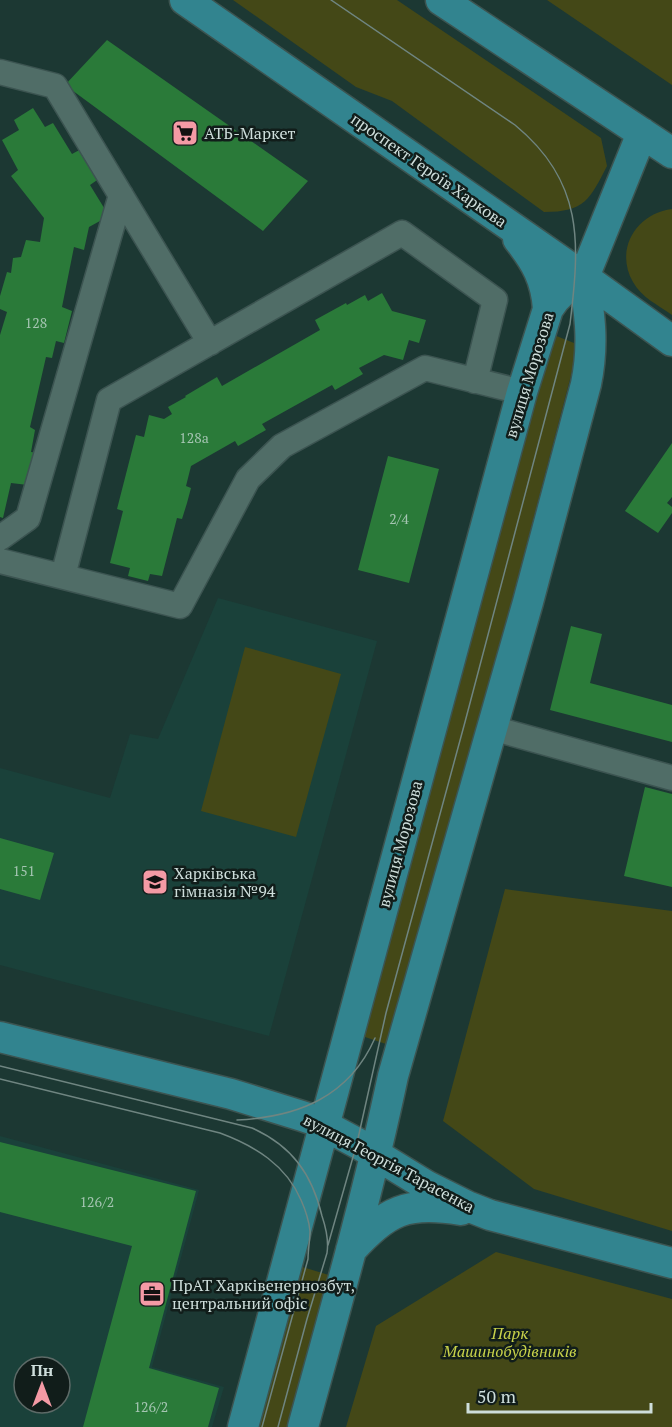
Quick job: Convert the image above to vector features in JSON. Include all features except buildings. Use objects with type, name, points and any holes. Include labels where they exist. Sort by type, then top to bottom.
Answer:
[{"type":"main road","name":"проспект Героїв Харкова","points":[[185,0],[584,277],[672,341]]},
{"type":"main road","points":[[441,0],[672,153]]},
{"type":"main road","points":[[303,1427],[376,1155],[393,1076],[528,602],[589,369],[591,339],[584,277],[642,133]]},
{"type":"main road","points":[[507,225],[537,265],[547,296],[548,309]]},
{"type":"main road","name":"вулиця Морозова","points":[[243,1427],[522,392],[548,309],[566,288],[584,277]]},
{"type":"main road","name":"вулиця Георгія Тарасенка","points":[[0,1037],[231,1094],[302,1116],[325,1126],[467,1206],[490,1215],[672,1263]]},
{"type":"main road","points":[[351,1250],[382,1220],[410,1209],[424,1206],[441,1207],[490,1215]]},
{"type":"lane","points":[[0,72],[55,86],[210,343]]},
{"type":"lane","points":[[0,538],[28,518],[121,195]]},
{"type":"lane","points":[[63,576],[109,400],[402,233],[495,300],[475,381]]},
{"type":"lane","points":[[0,561],[180,606],[248,479],[282,446],[425,368],[522,392]]},
{"type":"lane","points":[[492,729],[672,778]]},
{"type":"shaded area","name":"Харківська гімназія №94","points":[[218,598],[377,641],[269,1036],[0,965],[0,768],[110,798],[130,734],[158,739]]},
{"type":"shaded area","points":[[0,1136],[199,1190],[152,1367],[224,1387],[212,1427],[0,1427]]},
{"type":"green space","points":[[233,0],[397,0],[601,138],[607,166],[596,187],[584,201],[569,209],[544,212],[392,101],[356,87]]},
{"type":"green space","points":[[547,0],[672,0],[672,85]]},
{"type":"green space","points":[[672,209],[672,315],[636,287],[628,270],[626,257],[632,235],[639,225],[648,217]]},
{"type":"green space","points":[[549,333],[579,345],[395,1047],[362,1036]]},
{"type":"green space","points":[[245,647],[341,674],[296,837],[201,811]]},
{"type":"green space","points":[[505,889],[672,911],[672,1231],[534,1189],[443,1121]]},
{"type":"green space","name":"Парк Машинобудівників","points":[[496,1252],[672,1299],[672,1427],[346,1427],[376,1326]]},
{"type":"green space","points":[[296,1265],[332,1276],[291,1427],[253,1427]]},
{"type":"tram line","points":[[328,1245],[357,1143],[386,1013],[570,324],[575,266],[572,215],[565,191],[554,169],[538,147],[515,125],[331,0]]},
{"type":"tram line","points":[[237,1120],[281,1114],[319,1100],[351,1075],[375,1038]]},
{"type":"tram line","points":[[0,1066],[252,1128],[278,1143],[298,1163],[306,1174],[318,1201],[328,1248],[278,1427]]},
{"type":"tram line","points":[[0,1079],[220,1133],[268,1158],[287,1177],[295,1188],[308,1219],[310,1231],[308,1259],[262,1427]]},
{"type":"place","name":"АТБ-Маркет","points":[[185,133]]},
{"type":"place","name":"Харківська гімназія №94","points":[[155,882]]},
{"type":"place","name":"ПрАТ Харківенернозбут, центральний офіс","points":[[152,1294]]}]
